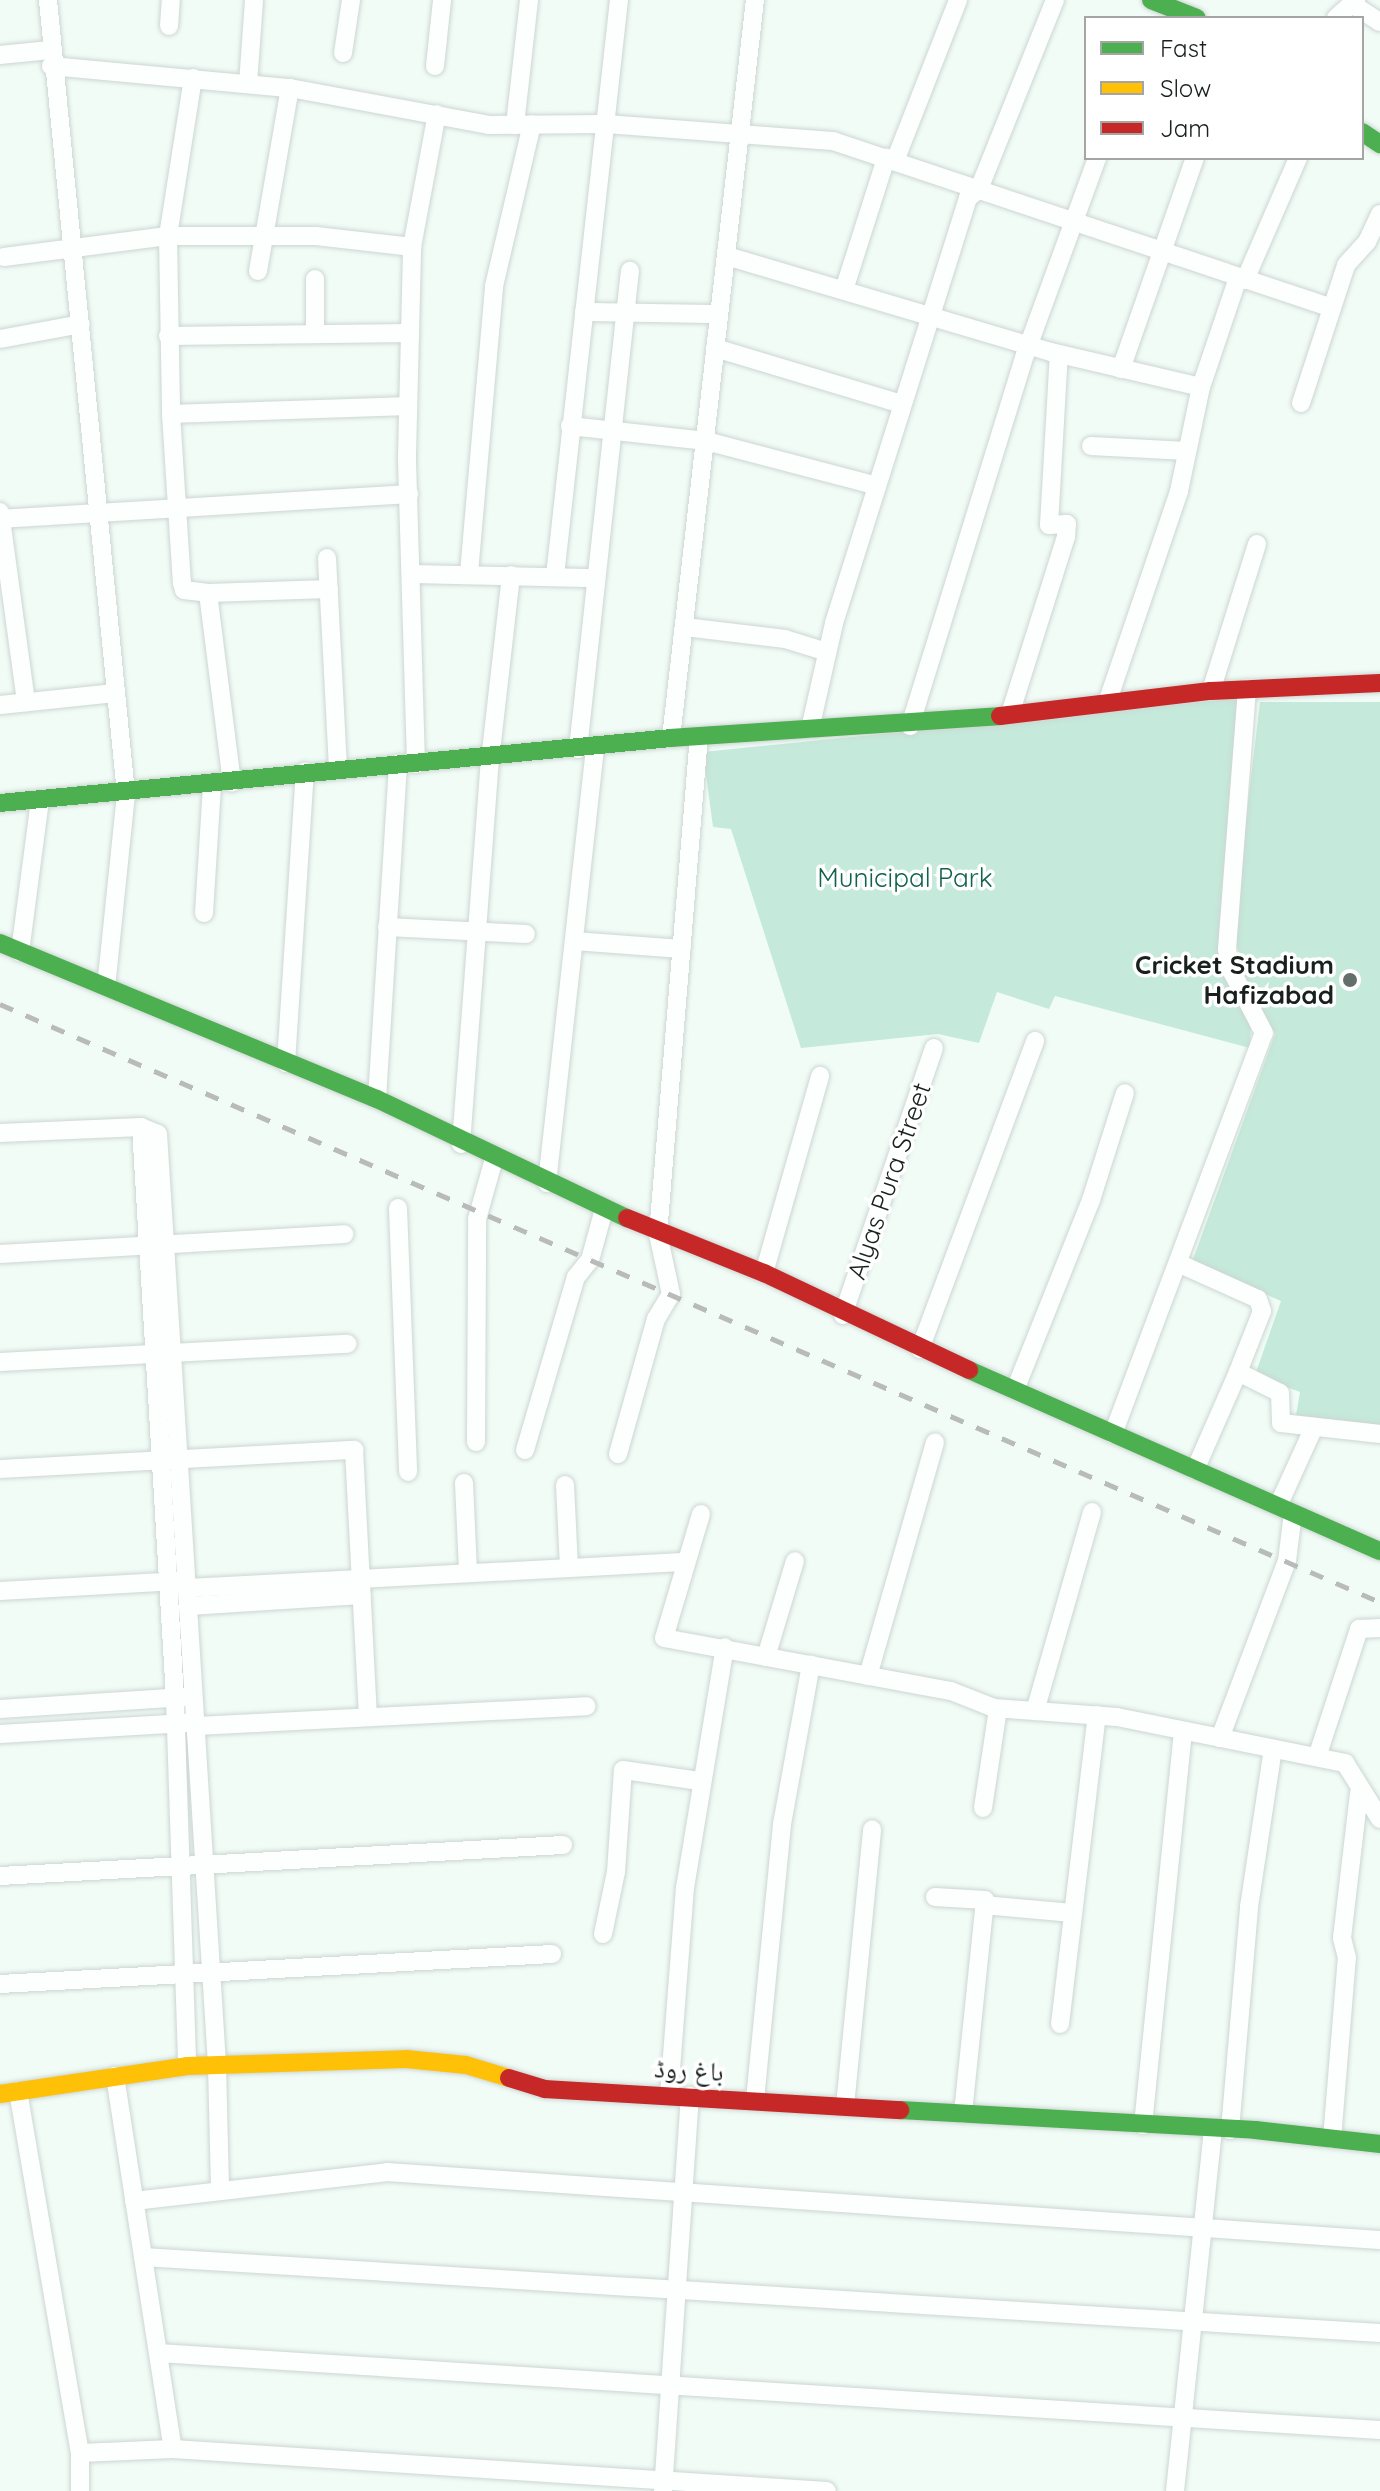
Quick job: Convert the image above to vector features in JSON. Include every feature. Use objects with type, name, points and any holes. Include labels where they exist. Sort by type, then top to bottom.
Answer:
[{"type":"street","points":[[48,0],[51,58],[81,324],[126,794],[106,986]]},
{"type":"street","points":[[169,26],[171,0]]},
{"type":"street","points":[[248,84],[254,0]]},
{"type":"street","points":[[343,53],[351,0]]},
{"type":"street","points":[[435,66],[442,0]]},
{"type":"street","points":[[469,573],[494,286],[524,124],[529,0]]},
{"type":"street","points":[[555,576],[619,0]]},
{"type":"street","points":[[671,738],[718,314],[730,257],[744,136],[755,0]]},
{"type":"street","points":[[844,290],[890,160],[958,0]]},
{"type":"street","points":[[810,729],[827,652],[968,198],[979,189],[1055,0]]},
{"type":"street","points":[[1151,0],[1194,16],[1205,0]]},
{"type":"street","points":[[1338,16],[1354,2],[1380,22]]},
{"type":"street","points":[[0,55],[51,58],[290,88],[437,114],[524,124],[605,124],[833,141],[1076,219],[1162,253],[1332,308]]},
{"type":"street","points":[[193,78],[168,236],[171,414],[184,590],[208,593],[329,589]]},
{"type":"street","points":[[258,271],[260,237],[290,88]]},
{"type":"street","points":[[377,1099],[387,927],[407,764],[413,574],[408,406],[412,247],[437,114]]},
{"type":"street","points":[[910,726],[1030,343],[1096,160]]},
{"type":"street","points":[[1121,369],[1194,160]]},
{"type":"street","points":[[1107,703],[1187,451],[1201,387],[1242,279],[1297,160]]},
{"type":"street","points":[[1301,403],[1346,265],[1367,242],[1380,214]]},
{"type":"street","points":[[4,257],[168,236],[316,236],[412,247]]},
{"type":"street","points":[[730,257],[1059,354],[1201,387]]},
{"type":"street","points":[[547,1183],[574,941],[596,578],[630,271]]},
{"type":"street","points":[[315,279],[315,334]]},
{"type":"street","points":[[584,312],[718,314]]},
{"type":"street","points":[[0,339],[81,324]]},
{"type":"street","points":[[168,336],[410,333]]},
{"type":"street","points":[[715,348],[902,404]]},
{"type":"street","points":[[1011,711],[1066,537],[1067,524],[1049,525],[1059,354]]},
{"type":"street","points":[[171,414],[408,406]]},
{"type":"street","points":[[570,426],[706,441],[877,486]]},
{"type":"street","points":[[1091,446],[1187,451]]},
{"type":"street","points":[[26,702],[0,516],[177,503],[409,494]]},
{"type":"street","points":[[1211,691],[1257,544]]},
{"type":"street","points":[[327,558],[338,770]]},
{"type":"street","points":[[413,574],[596,578]]},
{"type":"street","points":[[461,1144],[490,760],[511,575]]},
{"type":"street","points":[[208,593],[232,782]]},
{"type":"street","points":[[685,627],[785,639],[827,652]]},
{"type":"street","points":[[0,803],[212,786],[305,772],[490,760],[671,738],[910,726],[1011,711],[1211,691],[1380,683]]},
{"type":"street","points":[[1113,1434],[1180,1264],[1264,1033],[1231,970],[1227,949],[1247,689]]},
{"type":"street","points":[[0,705],[115,693]]},
{"type":"street","points":[[618,1454],[656,1319],[671,1294],[658,1234],[699,738]]},
{"type":"street","points":[[286,1063],[305,772]]},
{"type":"street","points":[[204,913],[212,786]]},
{"type":"street","points":[[20,952],[40,800]]},
{"type":"street","points":[[387,927],[526,934]]},
{"type":"street","points":[[574,941],[682,949]]},
{"type":"street","points":[[0,943],[377,1099],[461,1144],[658,1234],[764,1273],[843,1315],[1380,1551]]},
{"type":"street","points":[[920,1349],[1035,1041]]},
{"type":"street","name":"Alyas Pura Street","points":[[843,1315],[934,1048]]},
{"type":"street","points":[[764,1273],[820,1076]]},
{"type":"street","points":[[1015,1390],[1091,1200],[1125,1093]]},
{"type":"street","points":[[0,1133],[150,1130]]},
{"type":"street","points":[[150,1130],[168,1243],[212,1972],[220,2191]]},
{"type":"street","points":[[150,1130],[144,1244],[175,1698],[187,1972],[187,2066]]},
{"type":"street","points":[[476,1442],[477,1219],[494,1159]]},
{"type":"street","points":[[398,1208],[408,1472]]},
{"type":"street","points":[[525,1450],[576,1277],[590,1260],[604,1209]]},
{"type":"street","points":[[0,1254],[344,1234]]},
{"type":"street","points":[[1180,1264],[1258,1299],[1262,1311],[1195,1470]]},
{"type":"street","points":[[0,1362],[348,1344]]},
{"type":"street","points":[[1238,1372],[1280,1393],[1281,1423],[1380,1434]]},
{"type":"street","points":[[1220,1738],[1287,1561],[1285,1510],[1314,1427]]},
{"type":"street","points":[[868,1676],[935,1442]]},
{"type":"street","points":[[0,1469],[354,1450],[368,1716]]},
{"type":"street","points":[[464,1483],[468,1570]]},
{"type":"street","points":[[565,1485],[569,1568]]},
{"type":"street","points":[[1035,1711],[1092,1512]]},
{"type":"street","points":[[701,1514],[682,1562],[664,1638],[951,1691],[998,1709],[1097,1715],[1317,1757],[1354,1770],[1359,1793],[1342,1938],[1347,1958],[1332,2139]]},
{"type":"street","points":[[766,1657],[795,1561]]},
{"type":"street","points":[[188,1592],[363,1576],[682,1562]]},
{"type":"street","points":[[0,1591],[167,1582],[188,1592],[362,1595]]},
{"type":"street","points":[[1317,1757],[1359,1629],[1380,1628]]},
{"type":"street","points":[[669,2095],[699,1781],[725,1647]]},
{"type":"street","points":[[755,2100],[782,1824],[811,1665]]},
{"type":"street","points":[[0,1709],[195,1697]]},
{"type":"street","points":[[0,1734],[176,1723],[586,1706]]},
{"type":"street","points":[[983,1808],[998,1709]]},
{"type":"street","points":[[1060,2024],[1097,1715]]},
{"type":"street","points":[[1143,2125],[1183,1731]]},
{"type":"street","points":[[1175,2491],[1204,2228],[1222,2129],[1249,1907],[1273,1749]]},
{"type":"street","points":[[603,1934],[616,1872],[623,1770],[699,1781]]},
{"type":"street","points":[[1359,1793],[1380,1819]]},
{"type":"street","points":[[845,2106],[872,1829]]},
{"type":"street","points":[[0,1876],[563,1845]]},
{"type":"street","points":[[935,1897],[985,1900],[963,2114]]},
{"type":"street","points":[[984,1905],[1072,1913]]},
{"type":"street","points":[[0,1984],[552,1954]]},
{"type":"street","name":"باغ روڈ","points":[[9,2092],[187,2066],[406,2059],[466,2065],[545,2089],[1222,2129],[1380,2144]]},
{"type":"street","points":[[115,2076],[173,2449]]},
{"type":"street","points":[[9,2092],[80,2453],[80,2491]]},
{"type":"street","points":[[664,2486],[690,2096]]},
{"type":"street","points":[[134,2201],[387,2172],[682,2195],[1380,2240]]},
{"type":"street","points":[[143,2257],[1193,2318],[1380,2333]]},
{"type":"street","points":[[158,2353],[1380,2430]]},
{"type":"street","points":[[80,2453],[173,2449],[664,2486],[827,2491]]},
{"type":"green space","name":"Municipal Park","points":[[1239,698],[1220,970],[1251,1020],[1250,1048],[1055,996],[1049,1009],[997,992],[979,1043],[938,1034],[801,1048],[731,829],[713,827],[703,752]]},
{"type":"green space","points":[[1260,702],[1380,702],[1380,1426],[1296,1415],[1300,1392],[1255,1375],[1281,1301],[1192,1262],[1275,1034],[1246,984],[1233,928]]},
{"type":"railway","points":[[0,1004],[1380,1602]]},
{"type":"traffic: fast","points":[[1151,0],[1192,16]]},
{"type":"traffic: fast","points":[[1364,133],[1380,144]]},
{"type":"traffic: fast","points":[[0,803],[671,738],[1000,716]]},
{"type":"traffic: fast","points":[[0,943],[377,1099],[627,1218]]},
{"type":"traffic: fast","points":[[969,1370],[1380,1551]]},
{"type":"traffic: fast","points":[[900,2110],[1255,2130],[1380,2144]]},
{"type":"traffic: slow","points":[[0,2094],[187,2066],[406,2059],[466,2065],[509,2078]]},
{"type":"traffic: jam","points":[[1000,716],[1211,691],[1380,683]]},
{"type":"traffic: jam","points":[[627,1218],[764,1273],[969,1370]]},
{"type":"traffic: jam","points":[[509,2078],[545,2089],[900,2110]]},
{"type":"place","name":"Cricket Stadium Hafizabad","points":[[1350,980]]}]
